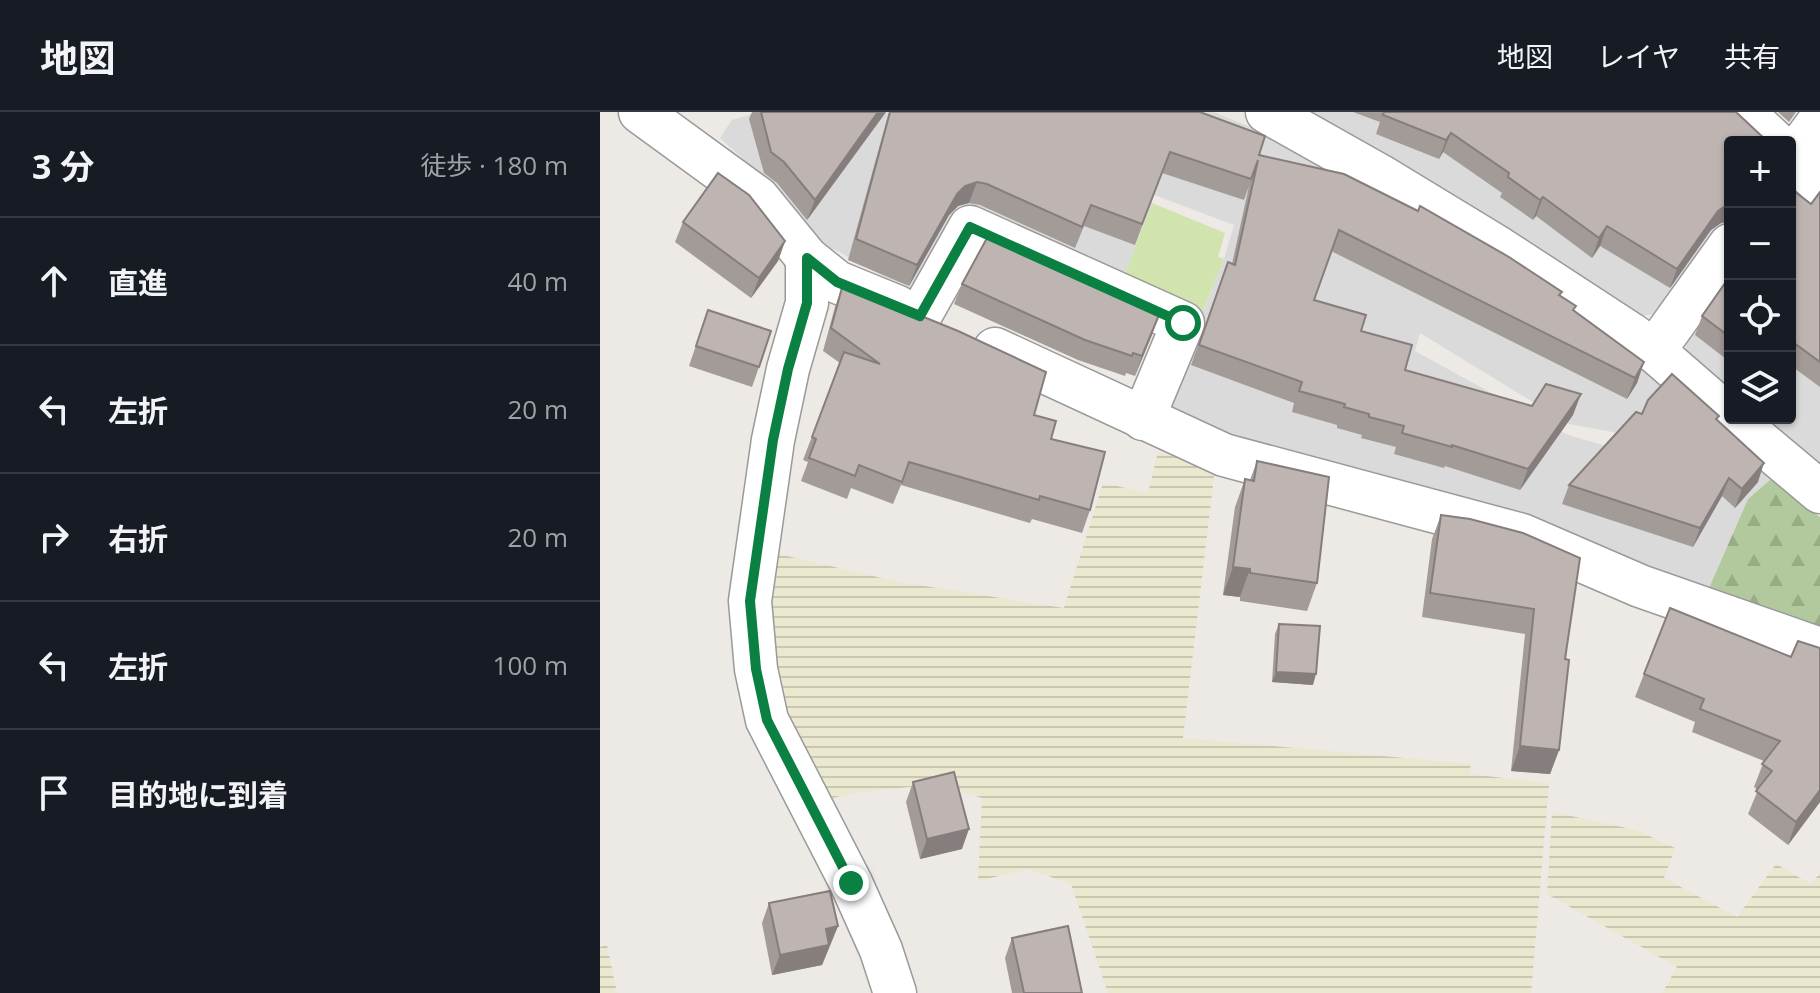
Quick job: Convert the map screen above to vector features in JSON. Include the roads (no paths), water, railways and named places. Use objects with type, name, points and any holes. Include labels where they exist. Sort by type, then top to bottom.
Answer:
[{"type":"street","points":[[649,118],[697,112]]},
{"type":"street","points":[[1267,112],[1486,240],[1654,351],[1724,411]]},
{"type":"street","points":[[1743,112],[1768,136]]},
{"type":"street","points":[[649,118],[758,198],[807,258],[837,282],[920,316],[1224,455],[1522,535],[1640,586],[1820,649]]},
{"type":"street","points":[[1796,156],[1820,120]]},
{"type":"street","points":[[920,316],[970,227],[1183,323],[1143,419]]},
{"type":"street","points":[[1654,351],[1724,253]]},
{"type":"street","points":[[807,258],[807,303],[788,369],[773,440],[750,601],[756,669],[767,720],[851,883],[881,950],[895,993]]},
{"type":"street","points":[[1739,424],[1820,492]]}]
